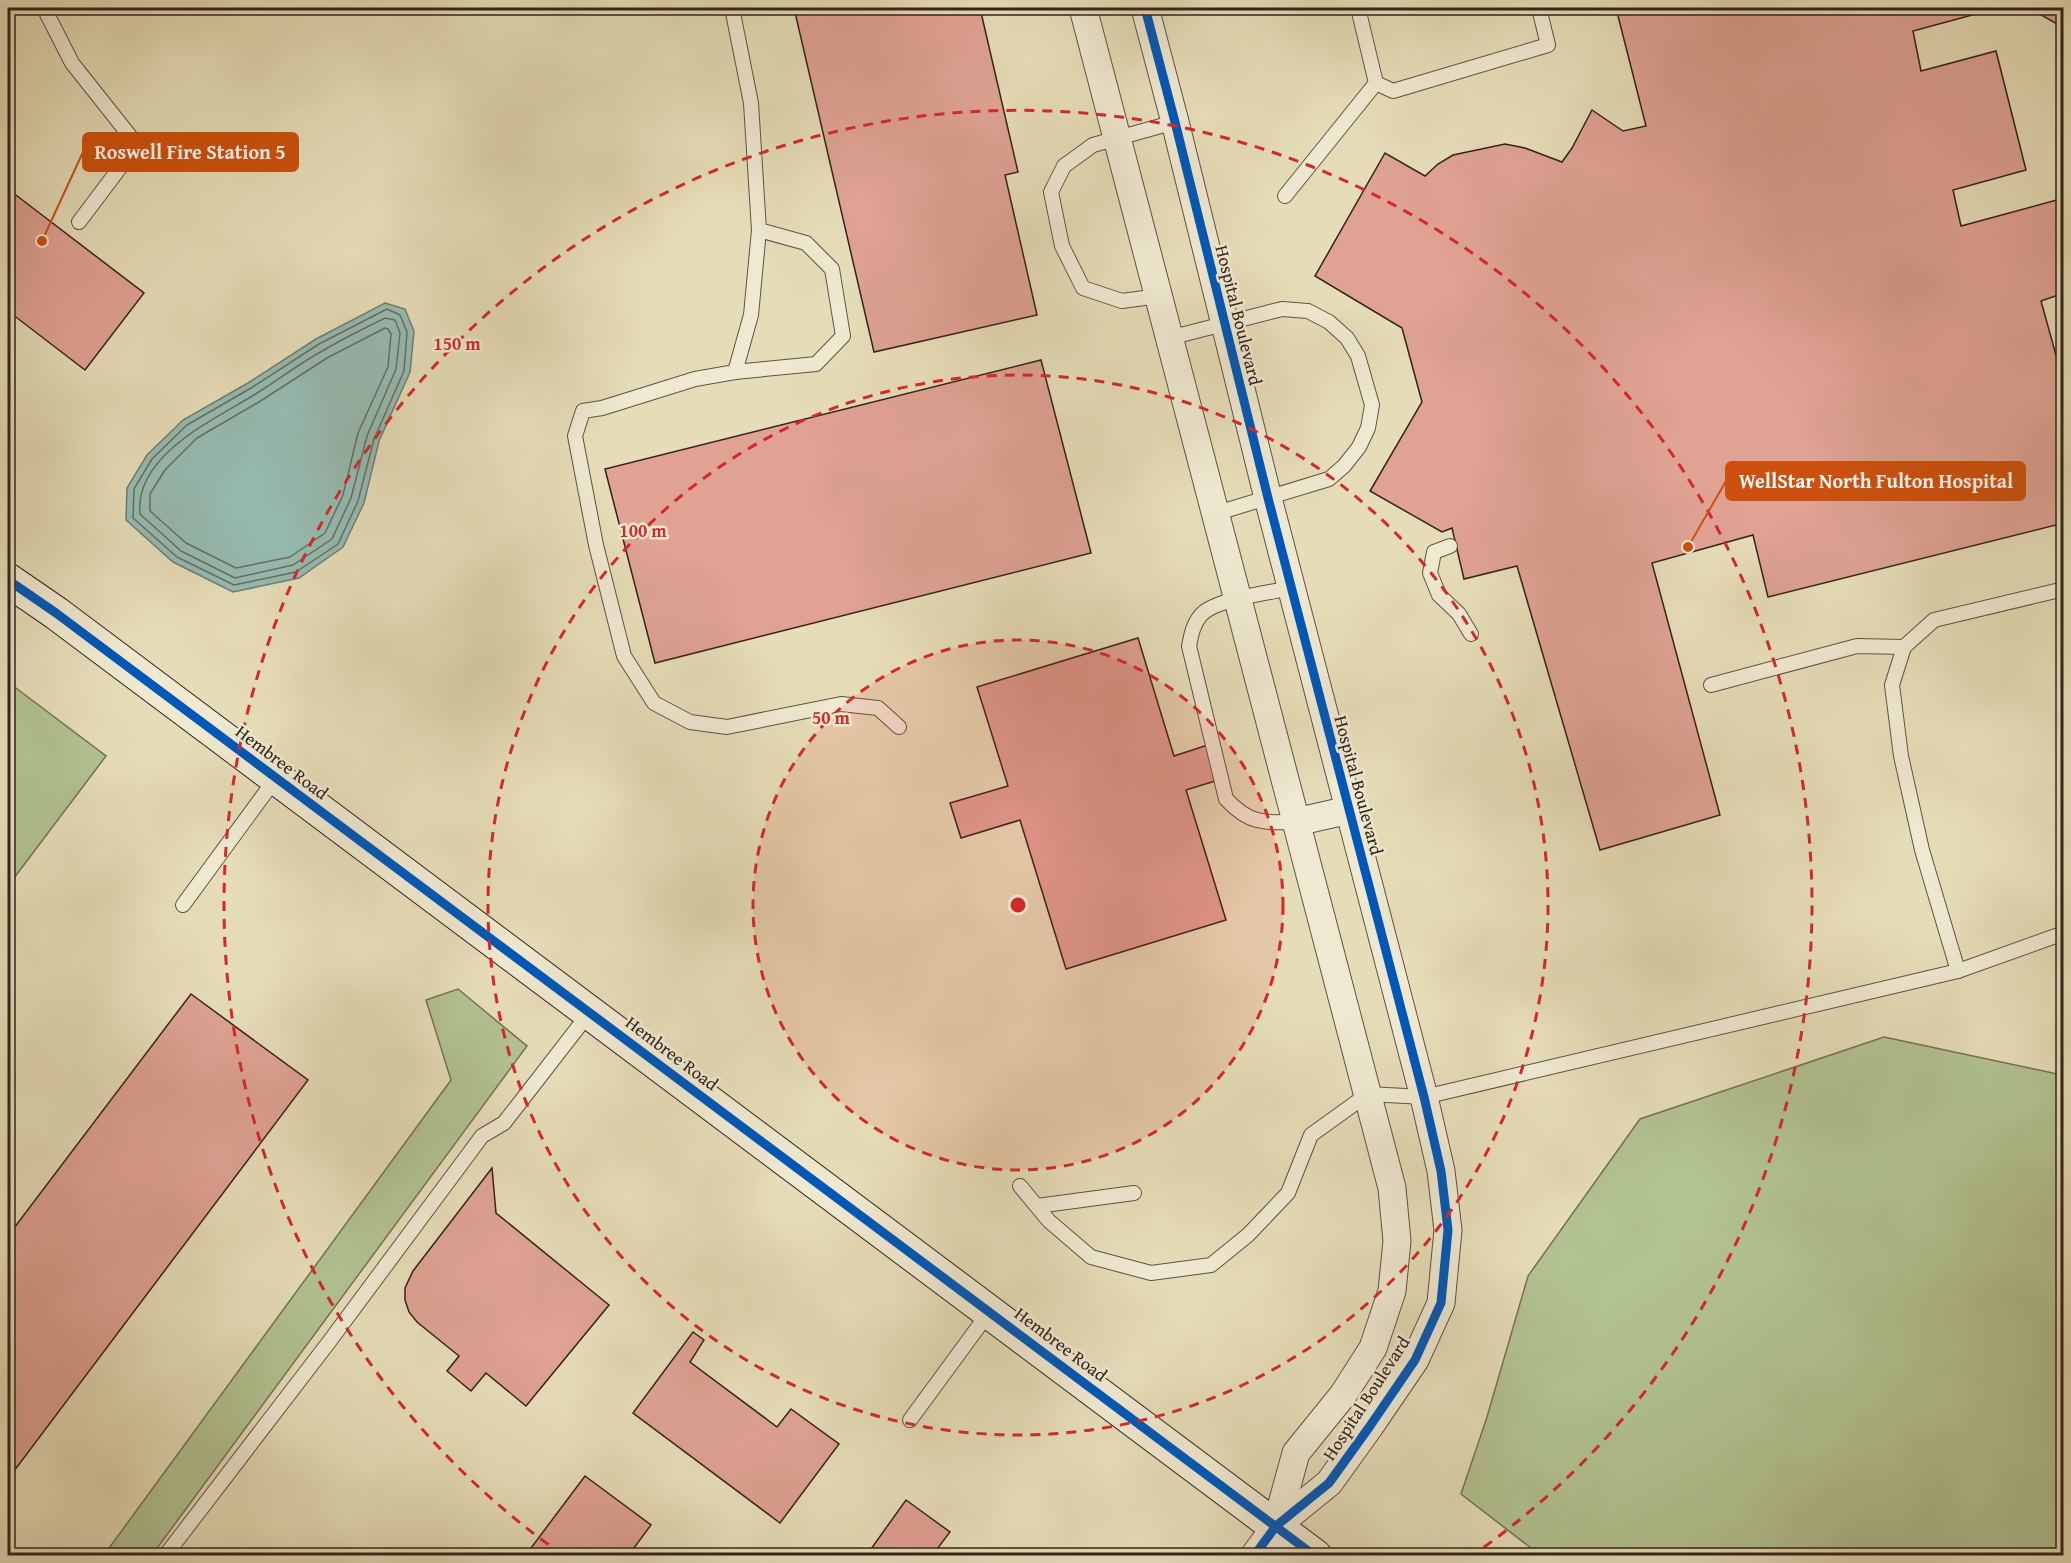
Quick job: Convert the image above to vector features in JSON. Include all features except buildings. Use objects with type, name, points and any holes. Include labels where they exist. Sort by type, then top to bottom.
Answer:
[{"type":"street","name":"Hospital Boulevard","points":[[1083,8],[1392,1188],[1397,1241],[1392,1291],[1373,1348],[1343,1395],[1296,1453],[1276,1526]]},
{"type":"street","name":"Hospital Boulevard","points":[[1144,8],[1176,122],[1268,498],[1424,1097],[1441,1171],[1448,1230],[1441,1303],[1415,1360],[1329,1483],[1276,1526]]},
{"type":"street","name":"Hembree Road","points":[[8,580],[56,613],[1315,1556]]},
{"type":"street","points":[[1296,822],[1349,810]]},
{"type":"street","points":[[1254,1556],[1276,1526]]},
{"type":"lane","points":[[44,8],[72,63],[137,145],[79,222]]},
{"type":"lane","points":[[732,8],[751,103],[759,230],[751,315],[735,372]]},
{"type":"lane","points":[[1358,8],[1376,83]]},
{"type":"lane","points":[[1376,83],[1393,91],[1548,45],[1539,8]]},
{"type":"lane","points":[[1285,196],[1376,83]]},
{"type":"lane","points":[[1159,296],[1122,301],[1083,288],[1062,246],[1051,192],[1064,166],[1093,145],[1176,122]]},
{"type":"lane","points":[[759,230],[806,243],[832,269],[843,336],[816,364],[735,372],[695,379],[602,408],[584,411],[575,436],[596,545],[624,656],[654,703],[690,722],[727,727],[841,704],[878,708],[899,727]]},
{"type":"lane","points":[[1169,338],[1282,309],[1308,311],[1329,321],[1347,338],[1358,356],[1372,405],[1368,428],[1359,447],[1344,466],[1329,479],[1214,514]]},
{"type":"lane","points":[[1449,546],[1434,552],[1430,573],[1439,595],[1459,614],[1472,634]]},
{"type":"lane","points":[[1291,588],[1237,599],[1210,608],[1200,616],[1192,630],[1189,646],[1226,799],[1247,817],[1263,823],[1296,822]]},
{"type":"lane","points":[[1958,971],[1922,850],[1901,756],[1892,685],[1904,647],[1934,620],[2064,589]]},
{"type":"lane","points":[[1711,686],[1857,646],[1904,647]]},
{"type":"lane","points":[[183,905],[276,778]]},
{"type":"lane","points":[[1020,1186],[1049,1221],[1091,1257],[1151,1273],[1211,1265],[1248,1235],[1288,1193],[1311,1135],[1368,1094],[1424,1097],[1958,971],[2064,933]]},
{"type":"lane","points":[[165,1556],[329,1342],[482,1136],[504,1124],[590,1012]]},
{"type":"lane","points":[[1037,1206],[1134,1192]]},
{"type":"lane","points":[[910,1420],[990,1311]]},
{"type":"green space","points":[[8,682],[106,756],[8,886]]},
{"type":"green space","points":[[458,989],[527,1046],[152,1555],[104,1555],[451,1080],[426,1000]]},
{"type":"green space","points":[[1884,1037],[2063,1074],[2063,1555],[1540,1555],[1461,1494],[1487,1417],[1528,1276],[1640,1119]]},
{"type":"water","points":[[385,303],[405,309],[414,331],[410,372],[379,441],[364,503],[343,547],[299,578],[233,592],[173,562],[126,520],[127,488],[147,455],[183,420],[248,383],[316,339]]},
{"type":"cycle path","points":[[1145,8],[1268,498],[1424,1097],[1441,1171],[1448,1230],[1441,1303],[1415,1360],[1329,1483],[1276,1526],[1254,1556]]},
{"type":"cycle path","points":[[8,580],[56,613],[1315,1556]]},
{"type":"place","name":"Roswell Fire Station 5","points":[[42,241]]},
{"type":"place","name":"WellStar North Fulton Hospital","points":[[1688,547]]}]
